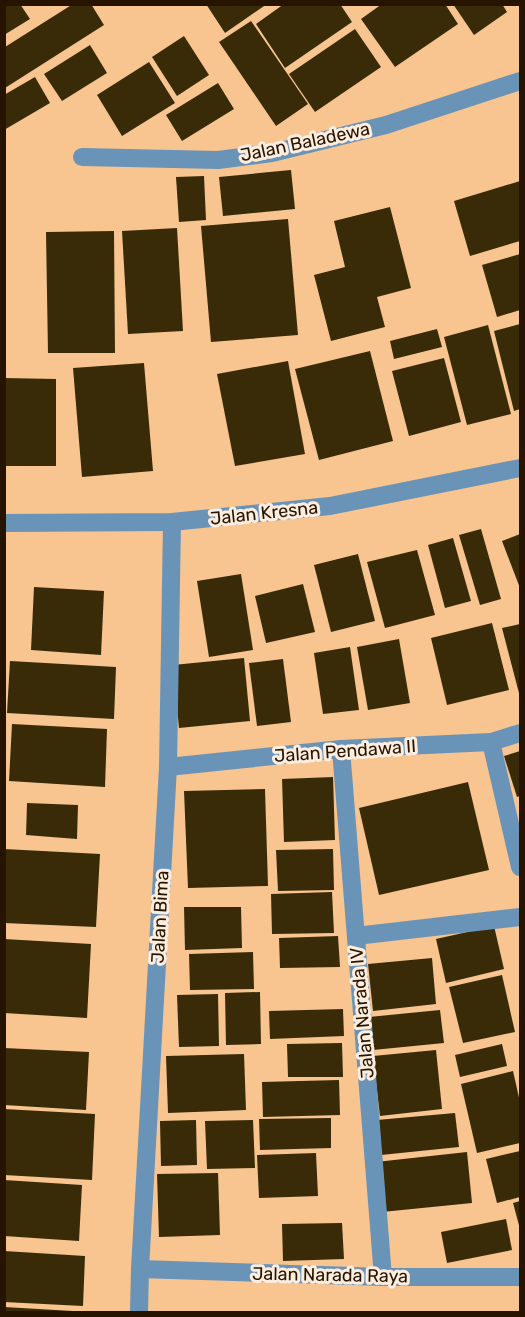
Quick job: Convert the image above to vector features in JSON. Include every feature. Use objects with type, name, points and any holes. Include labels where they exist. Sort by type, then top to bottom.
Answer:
[{"type":"street","name":"Jalan Baladewa","points":[[82,157],[218,160],[272,153],[386,125],[520,81]]},
{"type":"street","name":"Jalan Kresna","points":[[4,523],[172,522],[330,506],[520,468]]},
{"type":"street","name":"Jalan Bima","points":[[139,1312],[168,767],[172,522]]},
{"type":"street","name":"Jalan Pendawa II","points":[[168,767],[341,749],[491,742],[520,733]]},
{"type":"street","points":[[491,742],[520,867]]},
{"type":"street","name":"Jalan Narada IV","points":[[341,749],[383,1277]]},
{"type":"street","points":[[356,936],[520,917]]},
{"type":"street","name":"Jalan Narada Raya","points":[[140,1269],[383,1277],[520,1277]]},
{"type":"building","points":[[4,4],[20,4],[30,19],[4,35]]},
{"type":"building","points":[[73,4],[91,4],[104,25],[5,88],[5,47]]},
{"type":"building","points":[[206,4],[267,4],[225,33]]},
{"type":"building","points":[[284,4],[340,4],[352,22],[285,68],[256,24]]},
{"type":"building","points":[[382,4],[445,4],[458,24],[395,67],[361,19]]},
{"type":"building","points":[[453,4],[502,4],[507,12],[474,35]]},
{"type":"building","points":[[251,21],[308,104],[276,126],[219,42]]},
{"type":"building","points":[[355,29],[381,67],[315,112],[289,74]]},
{"type":"building","points":[[184,36],[209,75],[177,96],[152,57]]},
{"type":"building","points":[[90,45],[107,73],[62,101],[44,74]]},
{"type":"building","points":[[149,62],[175,103],[122,136],[97,95]]},
{"type":"building","points":[[35,77],[50,103],[4,130],[4,95]]},
{"type":"building","points":[[218,83],[234,109],[182,141],[166,115]]},
{"type":"building","points":[[291,170],[295,209],[223,216],[219,177]]},
{"type":"building","points":[[204,176],[206,220],[179,222],[176,177]]},
{"type":"building","points":[[520,181],[520,241],[470,256],[454,201]]},
{"type":"building","points":[[390,207],[411,288],[377,297],[385,327],[331,341],[314,275],[345,267],[334,221]]},
{"type":"building","points":[[288,219],[298,335],[211,342],[201,226]]},
{"type":"building","points":[[177,228],[183,331],[128,334],[122,231]]},
{"type":"building","points":[[114,231],[115,353],[48,353],[46,232]]},
{"type":"building","points":[[520,254],[520,310],[497,317],[482,265]]},
{"type":"building","points":[[520,324],[520,409],[514,411],[494,331]]},
{"type":"building","points":[[488,325],[511,414],[467,425],[444,337]]},
{"type":"building","points":[[437,329],[442,347],[394,359],[390,341]]},
{"type":"building","points":[[370,351],[393,441],[319,460],[295,369]]},
{"type":"building","points":[[444,358],[461,422],[409,436],[392,371]]},
{"type":"building","points":[[288,361],[305,454],[235,466],[217,374]]},
{"type":"building","points":[[144,363],[153,471],[82,477],[73,368]]},
{"type":"building","points":[[4,378],[56,379],[56,466],[4,466]]},
{"type":"building","points":[[481,529],[501,599],[480,605],[459,535]]},
{"type":"building","points":[[520,534],[520,588],[502,541]]},
{"type":"building","points":[[453,538],[471,601],[445,608],[428,545]]},
{"type":"building","points":[[417,550],[435,615],[385,628],[367,562]]},
{"type":"building","points":[[358,554],[375,621],[331,632],[314,565]]},
{"type":"building","points":[[241,574],[253,650],[209,657],[197,581]]},
{"type":"building","points":[[303,584],[315,632],[266,643],[255,596]]},
{"type":"building","points":[[34,587],[104,591],[101,655],[31,650]]},
{"type":"building","points":[[492,623],[509,690],[447,705],[431,638]]},
{"type":"building","points":[[520,624],[520,697],[502,628]]},
{"type":"building","points":[[399,639],[410,703],[368,710],[357,647]]},
{"type":"building","points":[[350,647],[359,710],[323,714],[314,653]]},
{"type":"building","points":[[244,658],[250,721],[179,728],[173,665]]},
{"type":"building","points":[[283,659],[291,722],[257,726],[249,663]]},
{"type":"building","points":[[10,661],[116,667],[114,719],[7,713]]},
{"type":"building","points":[[12,724],[107,729],[105,787],[9,781]]},
{"type":"building","points":[[520,751],[520,796],[517,797],[504,756]]},
{"type":"building","points":[[333,777],[335,840],[284,842],[282,779]]},
{"type":"building","points":[[468,782],[489,870],[379,895],[359,808]]},
{"type":"building","points":[[265,789],[268,886],[188,888],[184,791]]},
{"type":"building","points":[[27,803],[78,805],[77,839],[26,835]]},
{"type":"building","points":[[4,849],[100,854],[96,927],[4,923]]},
{"type":"building","points":[[333,849],[334,890],[278,891],[276,850]]},
{"type":"building","points":[[332,892],[334,933],[272,934],[271,894]]},
{"type":"building","points":[[184,907],[241,907],[242,948],[185,950]]},
{"type":"building","points":[[494,926],[504,969],[446,983],[436,939]]},
{"type":"building","points":[[338,936],[340,967],[280,968],[279,938]]},
{"type":"building","points":[[4,939],[91,944],[87,1018],[4,1013]]},
{"type":"building","points":[[253,952],[254,989],[190,990],[189,954]]},
{"type":"building","points":[[432,958],[436,1004],[373,1011],[368,964]]},
{"type":"building","points":[[502,975],[515,1032],[463,1043],[449,987]]},
{"type":"building","points":[[260,992],[261,1044],[226,1045],[225,993]]},
{"type":"building","points":[[218,994],[219,1046],[179,1047],[177,995]]},
{"type":"building","points":[[343,1009],[344,1036],[270,1039],[269,1011]]},
{"type":"building","points":[[440,1010],[444,1043],[373,1050],[369,1017]]},
{"type":"building","points":[[342,1043],[343,1077],[288,1077],[287,1044]]},
{"type":"building","points":[[502,1044],[507,1066],[460,1077],[455,1055]]},
{"type":"building","points":[[4,1048],[89,1052],[86,1110],[4,1105]]},
{"type":"building","points":[[436,1050],[442,1109],[380,1116],[373,1056]]},
{"type":"building","points":[[244,1054],[246,1110],[168,1113],[166,1056]]},
{"type":"building","points":[[513,1071],[520,1102],[520,1143],[477,1153],[461,1084]]},
{"type":"building","points":[[339,1080],[340,1115],[263,1117],[262,1082]]},
{"type":"building","points":[[4,1109],[95,1114],[92,1180],[4,1175]]},
{"type":"building","points":[[455,1113],[459,1147],[381,1155],[377,1120]]},
{"type":"building","points":[[331,1118],[331,1148],[260,1150],[259,1119]]},
{"type":"building","points":[[196,1120],[197,1165],[161,1166],[160,1121]]},
{"type":"building","points":[[253,1120],[255,1168],[207,1169],[205,1121]]},
{"type":"building","points":[[520,1151],[520,1197],[497,1203],[486,1159]]},
{"type":"building","points":[[467,1152],[472,1203],[382,1212],[376,1162]]},
{"type":"building","points":[[316,1153],[318,1196],[259,1198],[257,1155]]},
{"type":"building","points":[[218,1173],[220,1235],[159,1237],[157,1174]]},
{"type":"building","points":[[4,1180],[82,1185],[79,1241],[4,1236]]},
{"type":"building","points":[[520,1201],[520,1229],[513,1203]]},
{"type":"building","points":[[506,1219],[512,1250],[447,1263],[441,1232]]},
{"type":"building","points":[[342,1223],[344,1259],[283,1261],[282,1224]]},
{"type":"building","points":[[4,1251],[85,1256],[83,1306],[4,1302]]},
{"type":"building","points":[[4,1307],[73,1311],[73,1312],[4,1312]]}]
